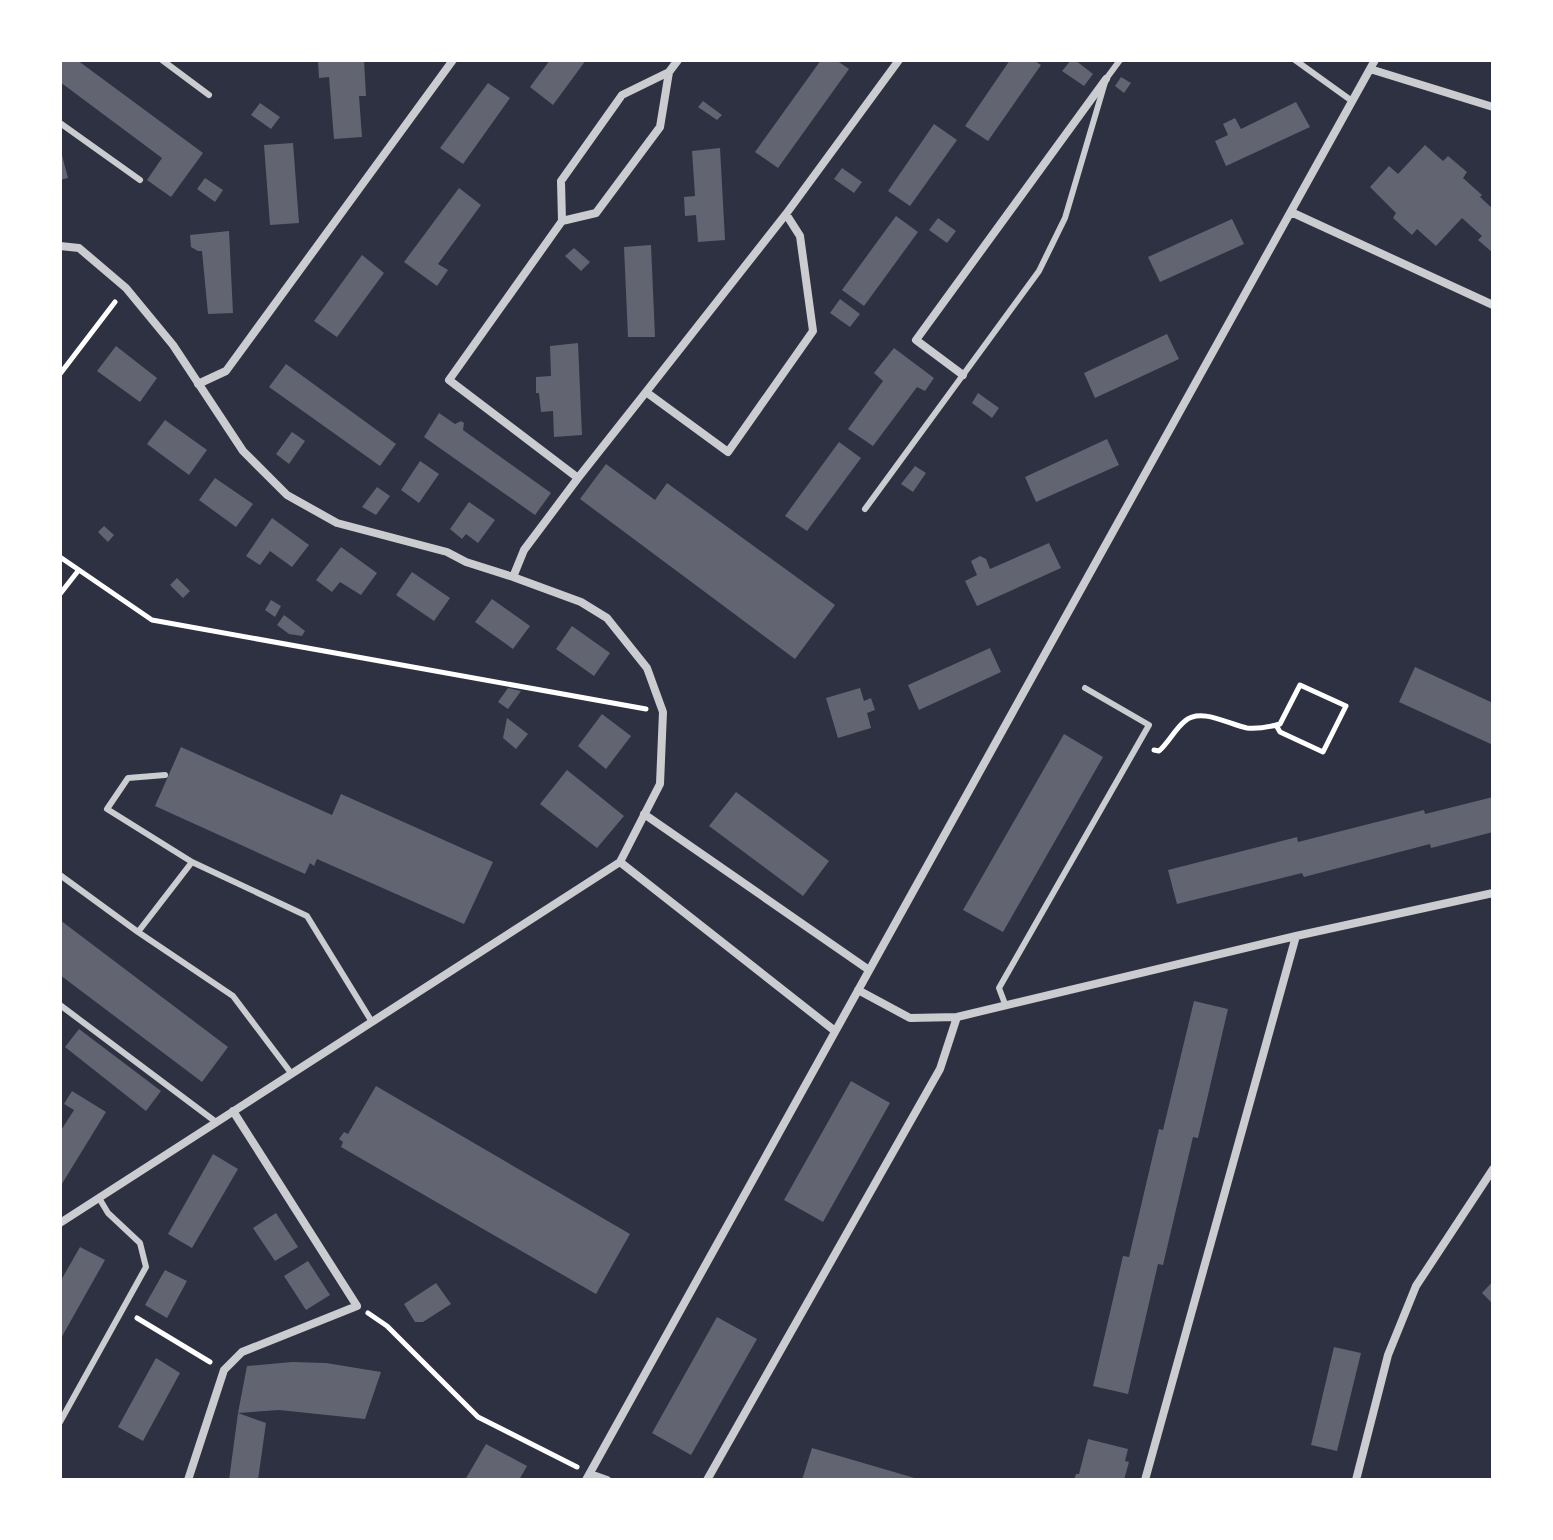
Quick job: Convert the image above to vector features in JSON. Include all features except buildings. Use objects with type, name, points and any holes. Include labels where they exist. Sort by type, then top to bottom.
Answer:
[{"type":"street","points":[[198,384],[226,371],[453,60]]},
{"type":"street","points":[[578,478],[449,380],[562,221],[561,181],[622,95],[669,72],[678,60]]},
{"type":"street","points":[[513,577],[524,550],[786,214],[899,60]]},
{"type":"street","points":[[607,1480],[588,1477],[1372,64],[1493,107]]},
{"type":"street","points":[[562,221],[596,213],[660,127],[669,72]]},
{"type":"street","points":[[963,375],[916,340],[1106,79]]},
{"type":"street","points":[[1291,212],[1493,305]]},
{"type":"street","points":[[646,392],[728,452],[813,331],[800,236],[786,214]]},
{"type":"street","points":[[60,246],[79,248],[126,288],[173,345],[243,451],[287,495],[337,523],[447,552],[466,562],[581,602],[607,618],[647,668],[663,712],[660,784],[620,862],[60,1223]]},
{"type":"street","points":[[644,814],[869,970]]},
{"type":"street","points":[[620,862],[835,1031]]},
{"type":"street","points":[[858,990],[910,1018],[957,1017],[1296,936],[1493,893]]},
{"type":"street","points":[[1145,1480],[1296,936]]},
{"type":"street","points":[[707,1480],[940,1069],[957,1017]]},
{"type":"street","points":[[188,1480],[224,1370],[242,1352],[357,1306],[233,1111]]},
{"type":"street","points":[[1356,1480],[1388,1355],[1416,1286],[1493,1169]]},
{"type":"lane","points":[[162,60],[209,95]]},
{"type":"lane","points":[[865,509],[1039,271],[1065,218],[1106,79],[1120,60]]},
{"type":"lane","points":[[1295,60],[1352,101]]},
{"type":"lane","points":[[60,123],[140,180]]},
{"type":"lane","points":[[1005,1004],[999,988],[1149,725],[1085,688]]},
{"type":"lane","points":[[165,775],[128,778],[107,809],[192,862],[307,916],[372,1022]]},
{"type":"lane","points":[[138,932],[192,862]]},
{"type":"lane","points":[[60,875],[233,996],[291,1073]]},
{"type":"lane","points":[[60,1005],[216,1122]]},
{"type":"lane","points":[[60,1422],[146,1267],[140,1243],[108,1213],[99,1198]]},
{"type":"path","points":[[60,374],[126,288]]},
{"type":"path","points":[[60,557],[152,620],[663,712]]},
{"type":"path","points":[[60,594],[78,571]]},
{"type":"path","points":[[1138,743],[1159,751],[1184,721],[1198,716],[1248,728],[1280,724],[1300,685],[1346,706],[1323,752],[1280,732],[1276,725]]},
{"type":"path","points":[[122,1309],[224,1370]]},
{"type":"path","points":[[387,1326],[478,1417],[570,1463]]}]
